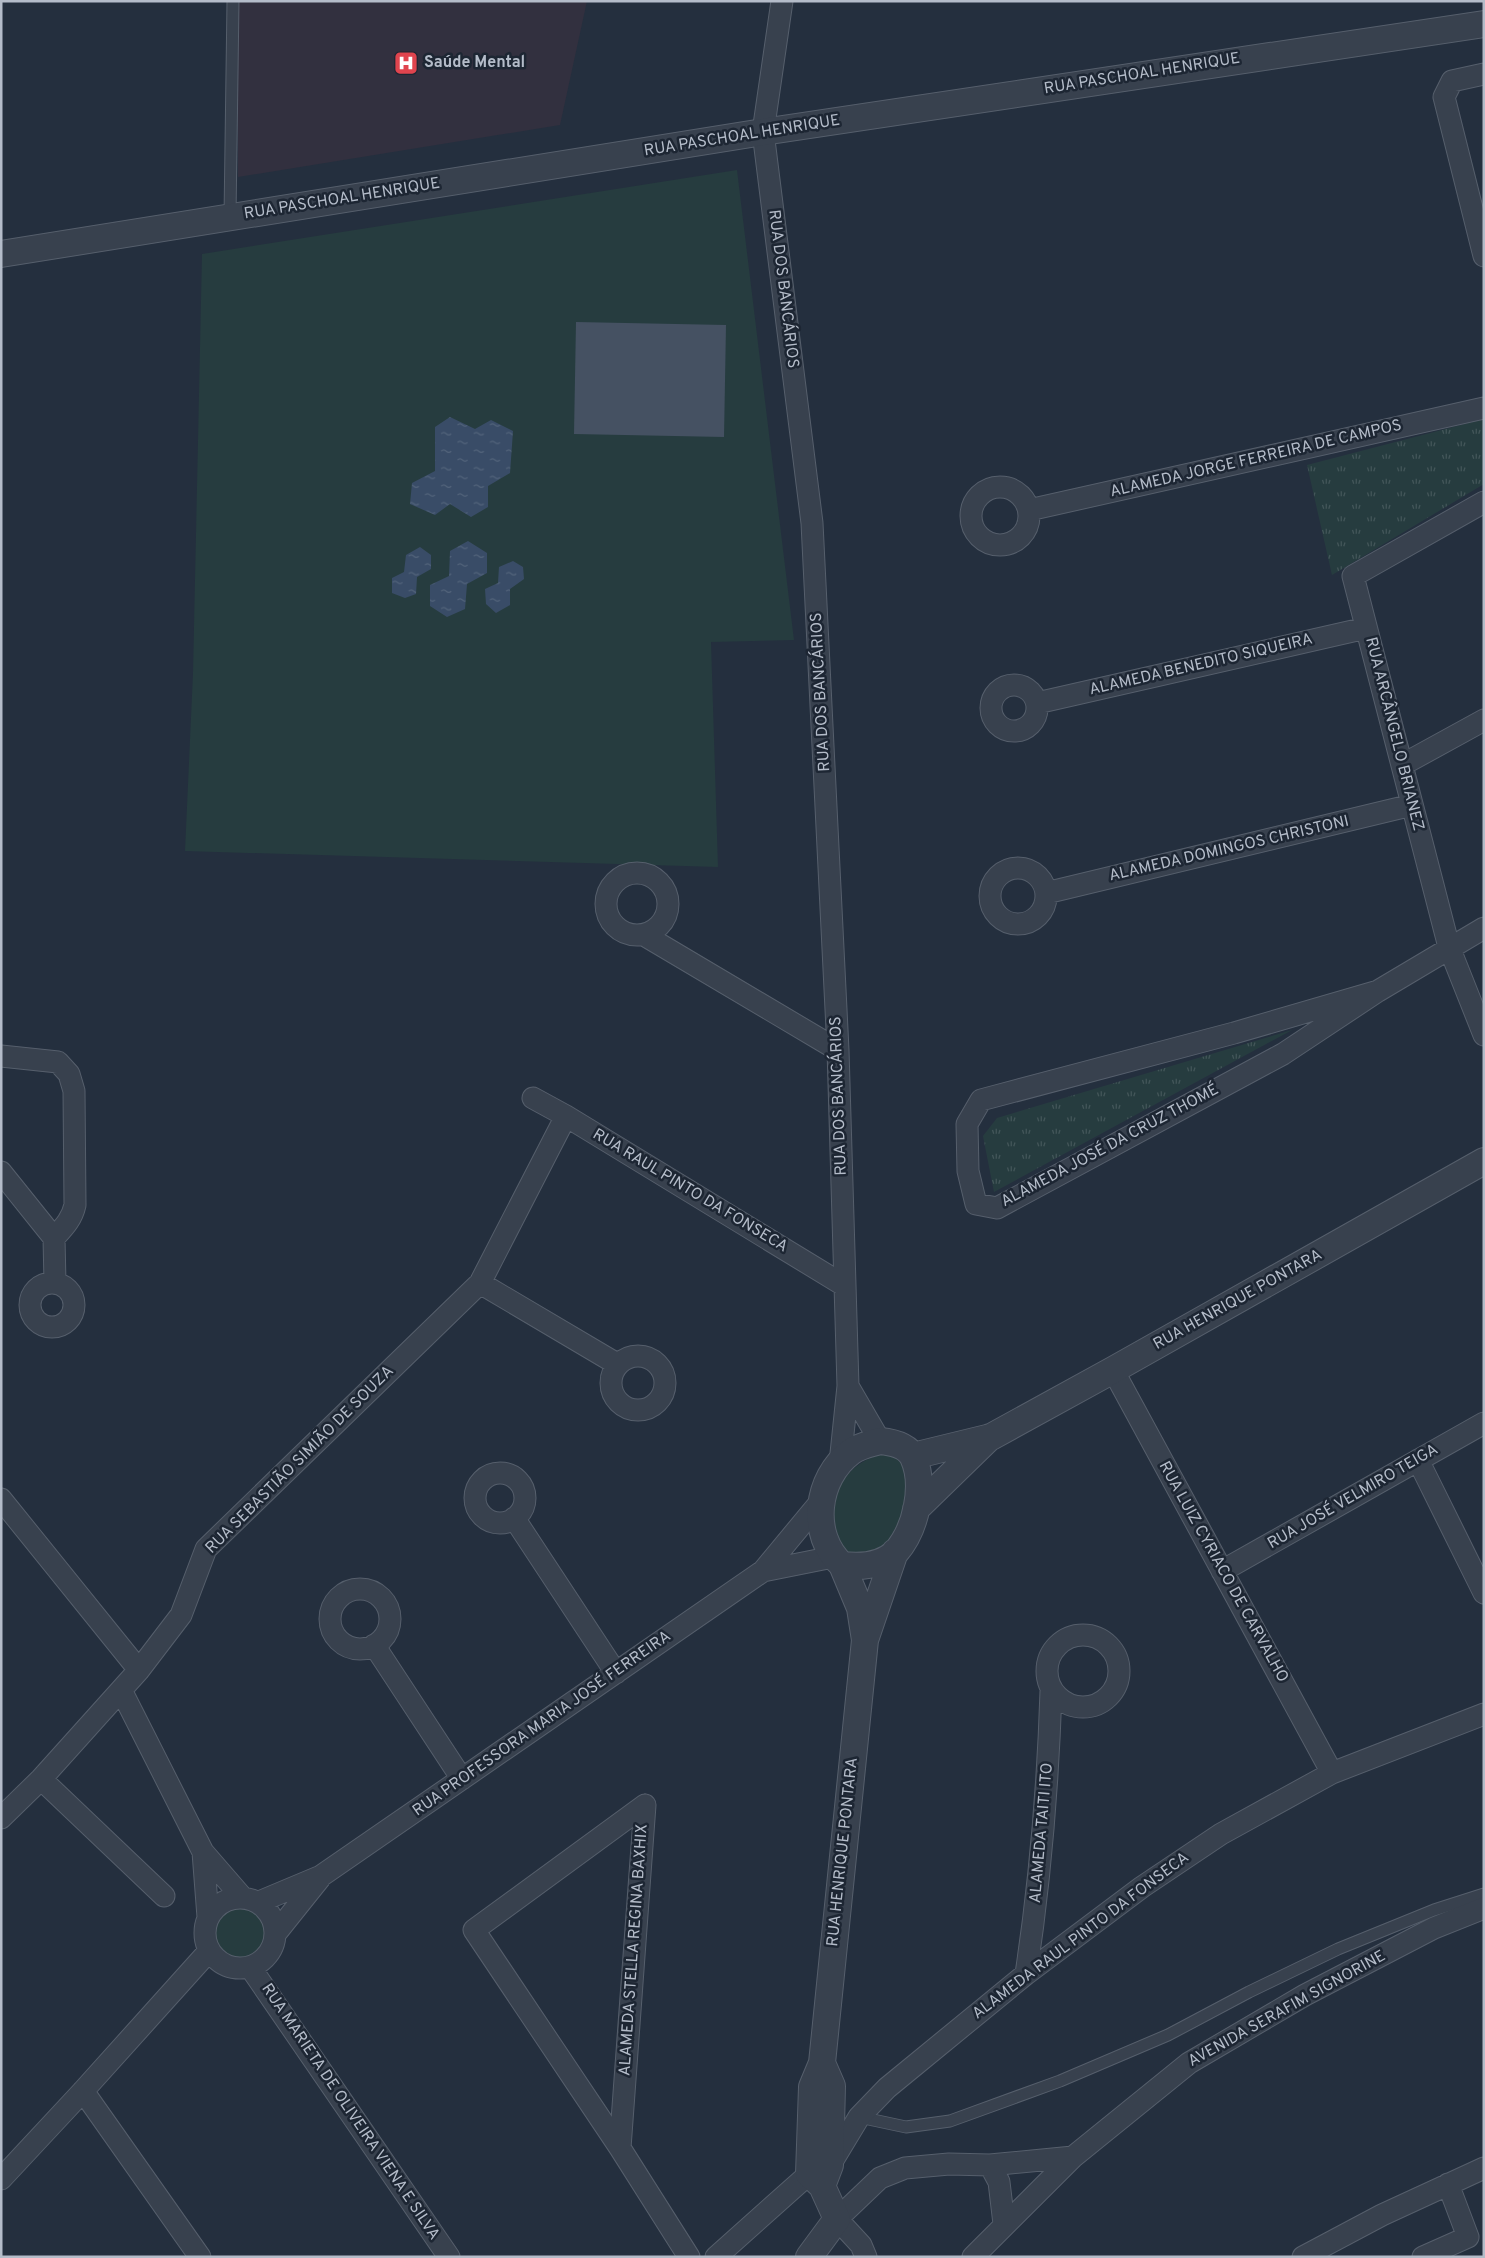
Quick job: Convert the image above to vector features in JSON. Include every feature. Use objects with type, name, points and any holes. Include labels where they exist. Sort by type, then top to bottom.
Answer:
[{"type":"street","name":"RUA DOS BANCÁRIOS","points":[[782,1],[763,132],[812,523],[838,1050],[848,1386],[840,1463]]},
{"type":"street","name":"RUA PASCHOAL HENRIQUE","points":[[1,254],[763,132],[1484,24]]},
{"type":"street","points":[[1484,74],[1452,81],[1444,97],[1484,256]]},
{"type":"street","name":"ALAMEDA JORGE FERREIRA DE CAMPOS","points":[[1029,510],[1484,408]]},
{"type":"street","name":"RUA ARCÂNGELO BRIANEZ","points":[[1484,502],[1352,576],[1449,947],[1484,1035]]},
{"type":"street","name":"ALAMEDA BENEDITO SIQUEIRA","points":[[1036,703],[1366,628]]},
{"type":"street","points":[[1402,765],[1484,720]]},
{"type":"street","name":"ALAMEDA DOMINGOS CHRISTONI","points":[[1046,893],[1412,805]]},
{"type":"street","name":"ALAMEDA JOSÉ DA CRUZ THOMÉ","points":[[1378,991],[1234,1033],[981,1100],[967,1124],[968,1171],[976,1204],[997,1208],[1045,1184],[1283,1054],[1378,991],[1449,947],[1484,928]]},
{"type":"street","points":[[644,935],[838,1050]]},
{"type":"street","points":[[1,1056],[37,1058],[58,1062],[69,1074],[74,1091],[75,1205],[73,1216],[54,1238]]},
{"type":"street","name":"RUA RAUL PINTO DA FONSECA","points":[[533,1098],[566,1116],[845,1286]]},
{"type":"street","name":"RUA SEBASTIÃO SIMIÃO DE SOUZA","points":[[1,1818],[41,1779],[139,1670],[181,1616],[206,1550],[480,1283],[566,1116]]},
{"type":"street","name":"RUA HENRIQUE PONTARA","points":[[916,1509],[991,1437],[1484,1161]]},
{"type":"street","points":[[1,1172],[54,1238],[55,1283]]},
{"type":"street","points":[[480,1283],[618,1364]]},
{"type":"street","name":"RUA LUIZ CYRIACO DE CARVALHO","points":[[1113,1370],[1332,1773]]},
{"type":"street","name":"RUA DOS BANCÁRIOS","points":[[848,1386],[880,1441]]},
{"type":"street","name":"RUA JOSÉ VELMIRO TEIGA","points":[[1222,1571],[1484,1423]]},
{"type":"street","name":"RUA HENRIQUE PONTARA","points":[[913,1456],[991,1437]]},
{"type":"street","points":[[880,1441],[898,1444],[913,1456],[917,1474],[916,1509],[908,1531],[895,1552],[873,1564],[857,1567],[837,1561],[826,1546],[821,1532],[821,1501],[829,1478],[851,1452],[865,1445],[880,1441]]},
{"type":"street","points":[[1418,1460],[1484,1593]]},
{"type":"street","points":[[1,1499],[139,1670]]},
{"type":"street","name":"RUA PROFESSORA MARIA JOSÉ FERREIRA","points":[[250,1900],[321,1876],[763,1571],[821,1501]]},
{"type":"street","points":[[514,1518],[616,1673]]},
{"type":"street","name":"RUA HENRIQUE PONTARA","points":[[821,2175],[812,2087],[822,2063],[865,1640],[895,1552]]},
{"type":"street","name":"RUA HENRIQUE PONTARA","points":[[837,1561],[860,1608],[865,1640]]},
{"type":"street","name":"RUA PROFESSORA MARIA JOSÉ FERREIRA","points":[[763,1571],[837,1561]]},
{"type":"street","points":[[374,1645],[462,1779]]},
{"type":"street","points":[[121,1690],[203,1852],[250,1900],[268,1910],[274,1921],[276,1933],[274,1944],[269,1954],[260,1962],[250,1967],[238,1968],[227,1966],[217,1960],[209,1950],[205,1940],[205,1928],[208,1917],[203,1852]]},
{"type":"street","name":"ALAMEDA TAITI ITO","points":[[1026,1974],[1036,1908],[1051,1690]]},
{"type":"street","name":"ALAMEDA RAUL PINTO DA FONSECA","points":[[716,2257],[821,2175],[859,2117],[887,2088],[1026,1974],[1142,1886],[1221,1834],[1332,1773],[1484,1714]]},
{"type":"street","points":[[41,1779],[164,1896]]},
{"type":"street","name":"ALAMEDA STELLA REGINA BAXHIX","points":[[620,2148],[645,1805],[474,1930],[620,2148],[689,2257]]},
{"type":"street","name":"RUA PROFESSORA MARIA JOSÉ FERREIRA","points":[[276,1933],[321,1876]]},
{"type":"street","points":[[208,1917],[222,1902],[250,1900]]},
{"type":"street","name":"AVENIDA SERAFIM SIGNORINE","points":[[973,2257],[1073,2157],[1189,2062],[1322,1986],[1434,1928],[1484,1908]]},
{"type":"street","points":[[1,2179],[83,2091],[209,1950]]},
{"type":"street","name":"RUA MARIETA DE OLIVEIRA VIENA E SILVA","points":[[250,1967],[449,2257]]},
{"type":"street","points":[[83,2091],[200,2257]]},
{"type":"street","points":[[809,2257],[837,2219],[880,2178],[905,2168],[950,2164],[990,2164],[1073,2157]]},
{"type":"street","points":[[990,2164],[999,2182],[1003,2202],[1004,2224]]},
{"type":"street","points":[[1303,2257],[1382,2215],[1484,2168]]},
{"type":"street","points":[[821,2175],[837,2219],[861,2245],[866,2257]]},
{"type":"street","points":[[1422,2257],[1476,2241],[1448,2184]]},
{"type":"lane","points":[[230,217],[233,1]]},
{"type":"lane","points":[[859,2117],[906,2127],[959,2117],[1060,2081],[1168,2035],[1249,1992],[1338,1950],[1434,1910],[1484,1894]]},
{"type":"shaded area","name":"Saúde Mental","points":[[238,1],[587,1],[560,125],[238,177]]},
{"type":"green space","points":[[737,170],[794,640],[711,642],[718,867],[185,851],[193,673],[202,254]]},
{"type":"green space","points":[[1484,419],[1484,484],[1332,575],[1307,465]]},
{"type":"green space","points":[[1292,1030],[994,1192],[983,1136],[997,1118]]},
{"type":"green space","points":[[883,1454],[898,1460],[907,1470],[909,1483],[904,1515],[895,1535],[883,1548],[853,1557],[830,1540],[833,1500],[841,1484],[852,1470],[866,1460]]},
{"type":"green space","points":[[241,1907],[251,1909],[259,1915],[265,1923],[267,1933],[265,1943],[259,1951],[251,1957],[241,1959],[231,1957],[223,1951],[217,1943],[215,1933],[217,1923],[223,1915],[231,1909]]},
{"type":"water","points":[[450,417],[475,429],[491,420],[513,431],[510,473],[488,486],[488,507],[471,517],[450,504],[435,515],[410,504],[412,483],[435,471],[435,427]]},
{"type":"water","points":[[468,541],[487,553],[487,573],[467,584],[465,609],[447,617],[430,606],[430,585],[449,576],[450,551]]},
{"type":"water","points":[[420,547],[431,555],[431,569],[417,577],[416,594],[405,598],[392,593],[392,578],[404,572],[406,555]]},
{"type":"water","points":[[513,561],[523,567],[524,579],[510,589],[510,605],[496,613],[486,604],[485,589],[498,583],[499,567]]},
{"type":"building","points":[[576,322],[726,325],[724,437],[574,434]]},
{"type":"place","name":"Saúde Mental","points":[[406,63]]}]
